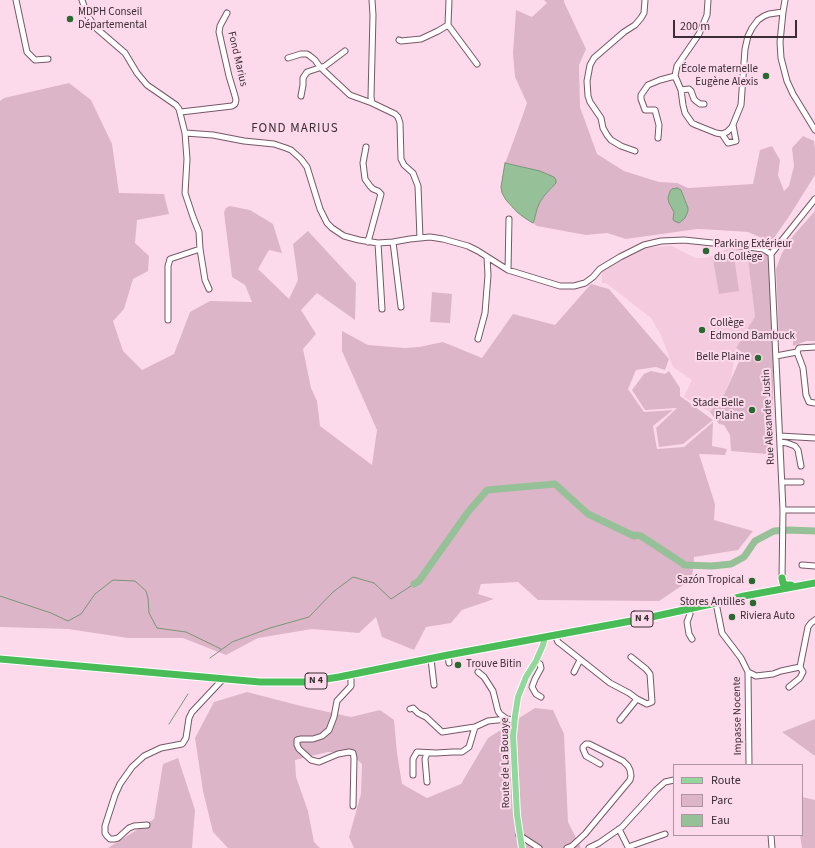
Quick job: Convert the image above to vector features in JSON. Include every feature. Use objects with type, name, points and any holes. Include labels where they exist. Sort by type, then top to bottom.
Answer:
[{"type":"highway","points":[[782,578],[783,583],[786,586],[803,585]]},
{"type":"highway","points":[[769,591],[770,589],[780,586],[782,578]]},
{"type":"highway","name":"N 4","points":[[0,659],[260,682],[307,682],[351,675],[448,655],[647,618],[769,591],[815,584]]},
{"type":"highway","name":"N 4","points":[[728,600],[815,584]]},
{"type":"main road","name":"Route de La Bouaye","points":[[522,848],[516,815],[513,736],[514,720],[518,697],[526,677],[536,661],[545,637]]},
{"type":"street","points":[[16,0],[27,52],[35,60],[48,59]]},
{"type":"street","points":[[83,0],[87,15],[96,28],[125,53],[137,73],[147,85],[176,105],[181,112],[185,133],[187,159],[185,193],[192,217],[199,232],[205,280],[209,289]]},
{"type":"street","points":[[372,0],[372,103]]},
{"type":"street","points":[[449,0],[448,25],[477,64]]},
{"type":"street","points":[[635,151],[621,146],[611,140],[607,135],[603,128],[601,118],[590,102],[587,81],[590,65],[594,58],[642,18],[645,0]]},
{"type":"street","points":[[708,0],[707,15],[699,34],[677,66],[675,76],[681,90],[685,114],[689,120],[696,125],[722,134],[728,143],[736,141],[733,125]]},
{"type":"street","points":[[785,0],[782,12],[780,42],[781,58],[792,94],[815,130]]},
{"type":"street","points":[[722,134],[731,130],[739,111],[742,99],[744,49],[748,36],[754,24],[758,20],[769,14],[782,12]]},
{"type":"street","name":"Fond Marius","points":[[181,112],[232,106],[235,104],[235,96],[219,32],[220,26],[227,13]]},
{"type":"street","points":[[399,40],[420,40],[438,32],[448,25]]},
{"type":"street","points":[[301,96],[304,78],[307,72],[331,62],[345,51]]},
{"type":"street","points":[[288,58],[301,54],[307,54],[350,94],[395,114],[398,117],[400,122],[401,160],[413,173],[418,186],[420,238]]},
{"type":"street","points":[[658,138],[659,125],[655,110],[645,110],[641,95],[650,84],[675,76]]},
{"type":"street","points":[[681,90],[689,89],[694,99],[700,104],[704,104]]},
{"type":"street","points":[[185,133],[213,135],[244,141],[274,144],[291,150],[301,158],[307,167],[320,209],[327,223],[344,236],[352,239],[378,243],[420,238],[438,238],[454,241],[468,246],[508,270],[554,284],[567,286],[585,283],[600,269],[620,257],[644,245],[661,242],[684,240],[763,249],[771,254],[815,199]]},
{"type":"street","points":[[366,147],[363,163],[365,178],[373,189],[381,194],[368,242]]},
{"type":"street","points":[[508,270],[509,219]]},
{"type":"street","points":[[393,242],[401,307]]},
{"type":"street","points":[[378,243],[382,310]]},
{"type":"street","points":[[168,320],[168,266],[170,259],[200,248]]},
{"type":"street","name":"Rue Alexandre Justin","points":[[771,254],[783,510],[782,578]]},
{"type":"street","points":[[478,339],[485,313],[488,276],[487,257]]},
{"type":"street","points":[[776,356],[797,352],[799,348],[815,347]]},
{"type":"street","points":[[797,352],[803,368],[806,395],[809,402],[815,403]]},
{"type":"street","points":[[799,437],[796,448],[801,466]]},
{"type":"street","points":[[780,439],[799,437],[815,438]]},
{"type":"street","points":[[780,439],[795,446],[796,448]]},
{"type":"street","points":[[782,482],[801,482]]},
{"type":"street","points":[[783,510],[815,510]]},
{"type":"street","points":[[802,565],[815,566]]},
{"type":"street","name":"Impasse Nocente","points":[[716,603],[722,632],[741,658],[748,672],[749,764]]},
{"type":"street","points":[[688,609],[690,614],[687,622],[689,634],[692,639]]},
{"type":"street","points":[[789,687],[800,678],[803,672],[800,667],[808,627],[815,620]]},
{"type":"street","points":[[555,635],[558,642],[610,682],[647,704],[652,702],[650,674],[631,657]]},
{"type":"street","points":[[448,655],[449,664]]},
{"type":"street","points":[[431,659],[434,685]]},
{"type":"street","points":[[574,672],[580,660]]},
{"type":"street","points":[[536,661],[540,664],[541,668],[532,687],[536,694],[541,697]]},
{"type":"street","points":[[748,672],[756,676],[773,674],[800,667]]},
{"type":"street","points":[[478,672],[484,677],[493,691],[498,711],[507,719]]},
{"type":"street","points":[[351,675],[351,686],[337,701],[334,717],[329,730],[322,736],[313,739],[298,740],[297,745],[299,749],[311,760],[319,762],[338,754],[349,752],[353,754],[353,806]]},
{"type":"street","points":[[147,825],[129,828],[118,838],[110,839],[106,836],[105,826],[114,795],[132,767],[144,756],[161,748],[183,743],[186,738],[189,718],[192,712],[223,679]]},
{"type":"street","points":[[620,720],[637,699]]},
{"type":"street","points":[[410,709],[413,708],[418,713],[426,717],[442,732],[474,727],[488,721],[507,719],[514,720]]},
{"type":"street","points":[[413,775],[413,759],[417,752],[462,752],[469,747],[474,727]]},
{"type":"street","points":[[567,848],[572,846],[585,834],[630,780],[630,770],[623,761],[589,744],[586,744],[583,750],[586,756],[600,764]]},
{"type":"street","points":[[427,753],[427,782]]},
{"type":"street","points":[[589,848],[619,829],[656,790],[673,775]]},
{"type":"street","points":[[665,783],[673,780]]},
{"type":"street","points":[[619,829],[628,847],[665,834]]},
{"type":"street","points":[[519,835],[539,848]]},
{"type":"street","points":[[771,836],[772,848]]},
{"type":"shaded area","name":"Collège Edmond Bambuck","points":[[672,246],[695,258],[705,258],[721,253],[727,247],[747,251],[755,317],[736,348],[731,378],[723,397],[710,412],[684,397],[692,380],[673,367],[661,335],[651,318],[606,283],[602,283],[602,269],[638,248]]},
{"type":"green space","points":[[544,0],[564,0],[586,49],[579,65],[580,107],[597,154],[624,171],[659,182],[677,183],[688,188],[753,184],[760,150],[772,146],[780,160],[778,175],[784,191],[789,186],[794,166],[792,148],[803,136],[814,141],[815,175],[771,242],[748,232],[697,229],[626,239],[607,233],[586,235],[537,226],[533,223],[540,202],[552,188],[554,177],[540,171],[505,163],[527,103],[515,77],[513,53],[516,10],[532,17],[547,3]],"holes":[[[681,190],[688,208],[673,219],[674,212],[668,198],[670,191]]]},
{"type":"green space","points":[[69,83],[91,100],[112,144],[119,193],[164,194],[169,214],[137,220],[135,243],[149,256],[148,271],[133,279],[124,309],[113,321],[123,351],[142,370],[174,354],[190,312],[210,301],[252,302],[245,285],[232,277],[224,212],[226,208],[230,206],[250,210],[273,224],[282,253],[269,250],[258,269],[289,299],[298,280],[293,244],[308,231],[356,283],[355,320],[317,293],[301,310],[316,334],[303,349],[311,388],[317,401],[320,426],[372,465],[377,430],[342,351],[342,331],[368,345],[405,348],[443,342],[482,358],[513,314],[555,325],[591,284],[609,289],[669,359],[665,370],[656,367],[636,370],[628,389],[644,412],[673,410],[653,426],[657,449],[684,447],[713,422],[712,446],[727,449],[725,455],[699,454],[715,504],[714,520],[753,531],[738,550],[694,557],[692,579],[659,601],[538,600],[518,582],[481,584],[478,594],[494,599],[462,610],[451,623],[426,627],[414,650],[382,637],[376,617],[359,633],[312,629],[258,638],[226,655],[183,638],[128,638],[68,629],[0,627],[0,101],[4,98]]},
{"type":"green space","points":[[815,211],[815,341],[806,341],[793,346],[793,338],[779,339],[776,269],[782,253],[793,236]]},
{"type":"green space","points":[[747,251],[767,255],[769,258],[773,352],[773,448],[768,448],[767,454],[731,451],[730,435],[724,425],[719,424],[710,412],[723,397],[743,353],[736,348],[755,317]]},
{"type":"green space","points":[[734,256],[739,291],[719,294],[713,259]]},
{"type":"green space","points":[[432,292],[452,294],[450,323],[430,322]]},
{"type":"green space","points":[[651,371],[665,374],[669,371],[680,388],[680,396],[713,420],[683,444],[659,447],[656,428],[677,408],[645,410],[632,390],[644,374]]},
{"type":"green space","points":[[247,692],[351,717],[380,710],[394,720],[402,784],[427,798],[461,784],[488,738],[535,708],[553,710],[564,734],[568,822],[581,848],[354,848],[349,837],[361,794],[362,764],[349,752],[328,752],[295,760],[296,777],[308,811],[314,842],[320,848],[228,848],[213,832],[203,791],[195,738],[214,702]]},
{"type":"green space","points":[[815,719],[815,756],[782,732]]},
{"type":"green space","points":[[178,758],[195,810],[192,848],[108,848],[154,819],[163,764]]},
{"type":"green space","points":[[803,797],[815,800],[815,848],[802,848],[800,836],[803,836]]},
{"type":"water","points":[[505,163],[540,171],[554,177],[556,180],[556,183],[540,202],[533,223],[517,212],[502,193],[501,187]]},
{"type":"water","points":[[677,188],[681,190],[688,208],[685,218],[679,223],[673,219],[674,212],[668,198],[670,191]]},
{"type":"waterway","points":[[414,584],[419,581],[468,512],[487,490],[555,484],[588,514],[634,536],[641,536],[685,565],[712,566],[731,564],[744,557],[755,541],[774,531],[815,531]]},
{"type":"waterway","points":[[210,658],[232,642],[270,628],[309,617],[333,592],[353,577],[374,583],[391,599],[414,584]]},
{"type":"waterway","points":[[0,596],[51,613],[68,621],[81,614],[95,594],[113,580],[135,581],[146,591],[149,613],[157,628],[186,632],[221,649]]},
{"type":"waterway","points":[[169,724],[188,694]]},
{"type":"place","name":"MDPH Conseil Départemental","points":[[70,19]]},
{"type":"place","name":"École maternelle Eugène Alexis","points":[[766,76]]},
{"type":"place","name":"Parking Extérieur du Collège","points":[[706,251]]},
{"type":"place","name":"Collège Edmond Bambuck","points":[[702,330]]},
{"type":"place","name":"Belle Plaine","points":[[758,358]]},
{"type":"place","name":"Stade Belle Plaine","points":[[752,410]]},
{"type":"place","name":"Sazón Tropical","points":[[752,581]]},
{"type":"place","name":"Stores Antilles","points":[[753,603]]},
{"type":"place","name":"Riviera Auto","points":[[732,617]]},
{"type":"place","name":"Trouve Bitin","points":[[458,665]]},
{"type":"district","name":"FOND MARIUS","points":[[295,129]]}]
